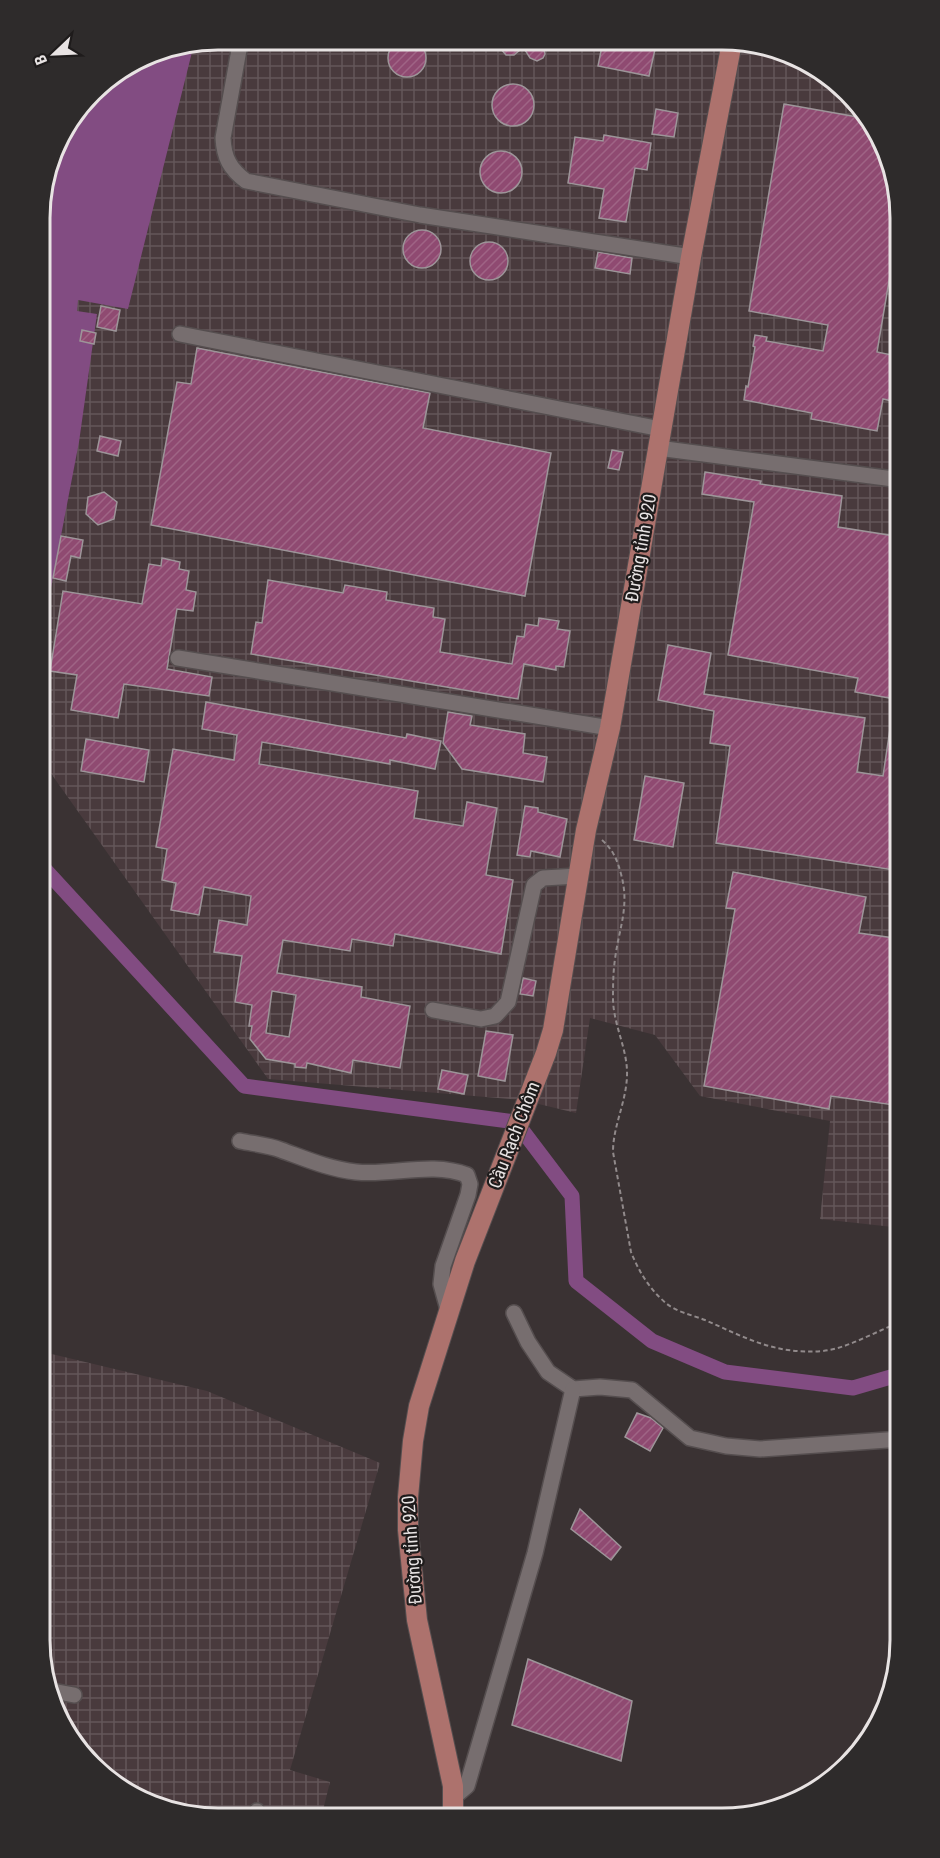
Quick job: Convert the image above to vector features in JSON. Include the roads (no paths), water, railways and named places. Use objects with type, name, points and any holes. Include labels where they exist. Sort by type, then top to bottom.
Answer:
[{"type":"main road","name":"Đường tỉnh 920","points":[[546,1053],[553,1030],[586,830],[610,728],[691,257],[730,50]]},
{"type":"main road","name":"Cầu Rạch Chôm","points":[[482,1217],[546,1053]]},
{"type":"main road","name":"Đường tỉnh 920","points":[[453,1808],[453,1786],[417,1620],[408,1530],[409,1471],[419,1406],[465,1261],[482,1217]]},
{"type":"street","points":[[239,50],[223,138],[224,153],[228,164],[246,180],[420,215],[691,257]]},
{"type":"street","points":[[180,334],[660,438],[890,478]]},
{"type":"street","points":[[178,658],[610,728]]},
{"type":"street","points":[[433,1010],[481,1019],[495,1016],[508,1002],[534,885],[543,878],[578,876]]},
{"type":"street","points":[[240,1141],[281,1150],[309,1162],[355,1172],[385,1173],[440,1169],[467,1174],[470,1184],[468,1195],[443,1266],[441,1284],[449,1313]]},
{"type":"street","points":[[514,1312],[528,1342],[548,1372],[573,1389],[600,1387],[632,1390],[690,1438],[726,1446],[760,1449],[890,1440]]},
{"type":"street","points":[[453,1798],[467,1786],[534,1554],[573,1389]]},
{"type":"street","points":[[58,1692],[74,1695]]},
{"type":"waterway","points":[[50,875],[244,1086],[516,1122],[572,1196],[576,1281],[652,1341],[725,1372],[853,1388],[890,1377]]}]
